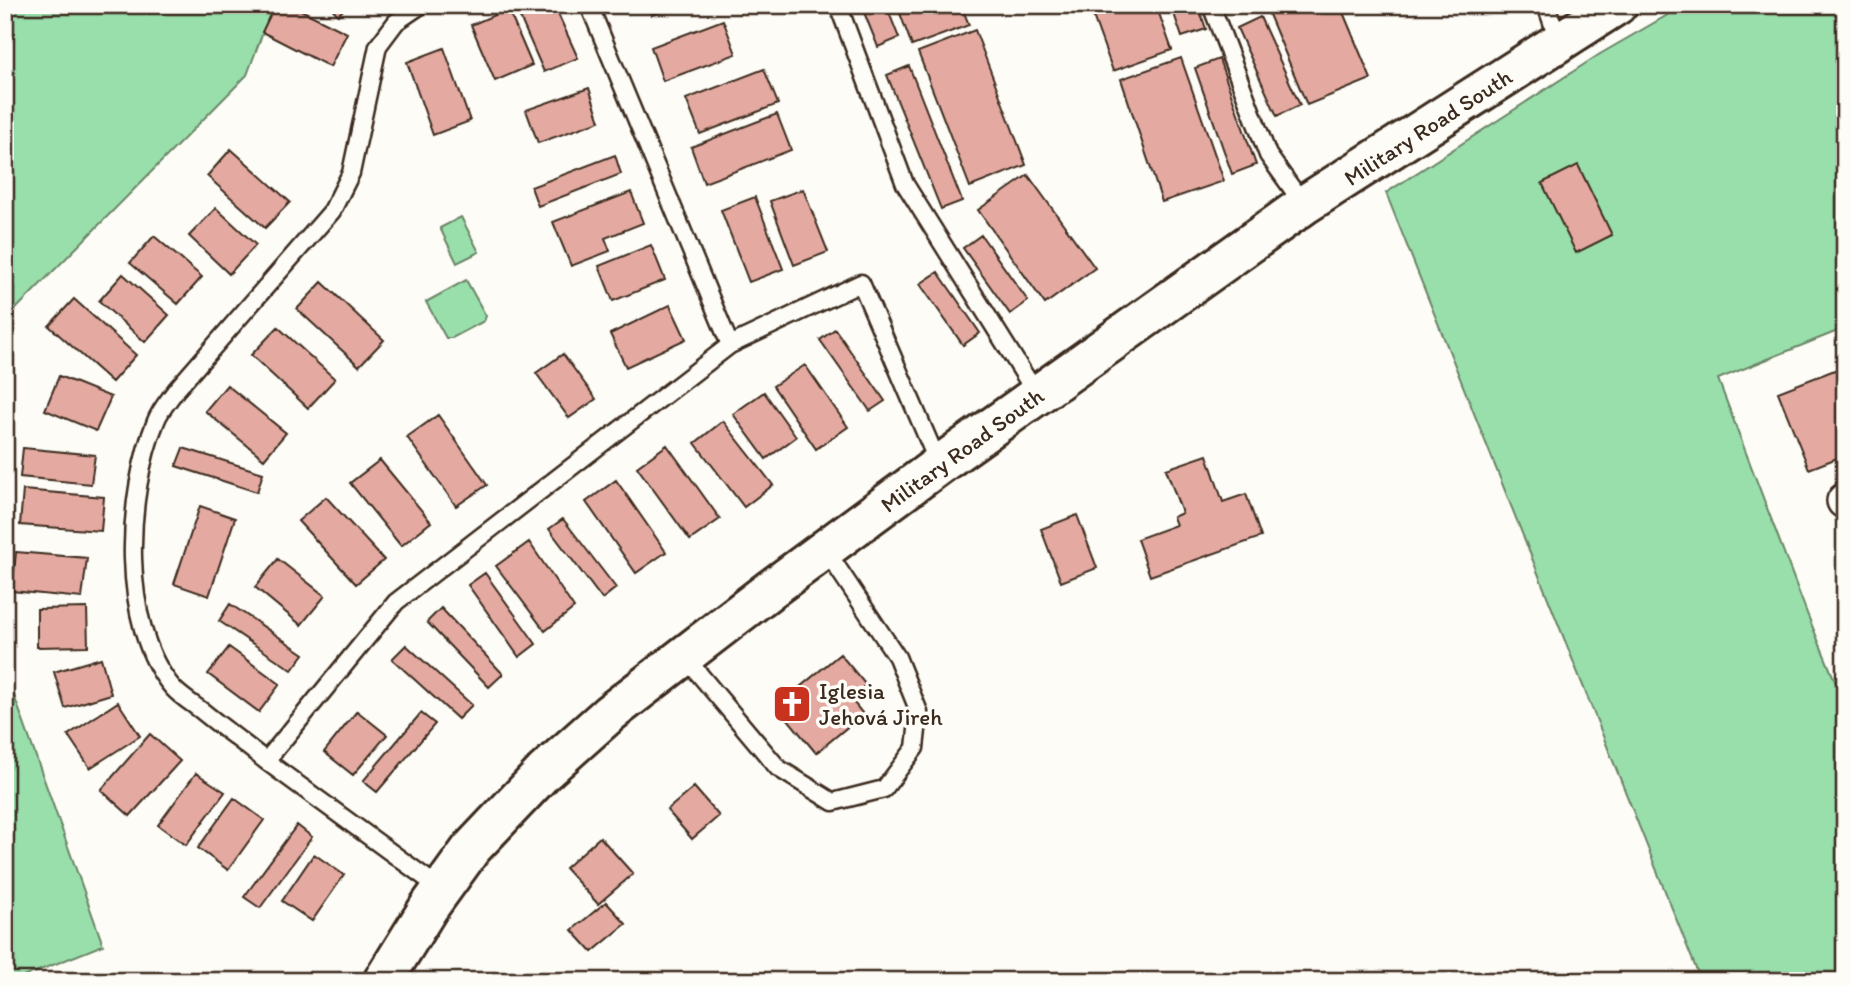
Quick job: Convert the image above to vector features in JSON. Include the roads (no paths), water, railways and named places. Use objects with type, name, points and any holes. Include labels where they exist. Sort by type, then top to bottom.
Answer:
[{"type":"main road","name":"Military Road South","points":[[383,981],[471,849],[544,772],[610,713],[939,465],[1304,205],[1617,5]]},
{"type":"lane","points":[[421,5],[396,22],[378,46],[351,173],[331,211],[176,390],[157,418],[147,444],[132,516],[134,579],[142,624],[154,661],[174,689],[266,761],[442,890]]},
{"type":"lane","points":[[589,5],[730,345]]},
{"type":"lane","points":[[838,5],[905,184],[1037,395]]},
{"type":"lane","points":[[1211,5],[1268,155],[1304,205]]},
{"type":"lane","points":[[1546,5],[1559,42]]},
{"type":"lane","points":[[266,761],[396,601],[730,345],[861,283],[939,465]]},
{"type":"lane","points":[[684,656],[778,768],[833,802],[884,789],[915,748],[919,712],[897,657],[825,549]]},
{"type":"place","name":"Iglesia Jehová Jireh","points":[[792,704]]}]
